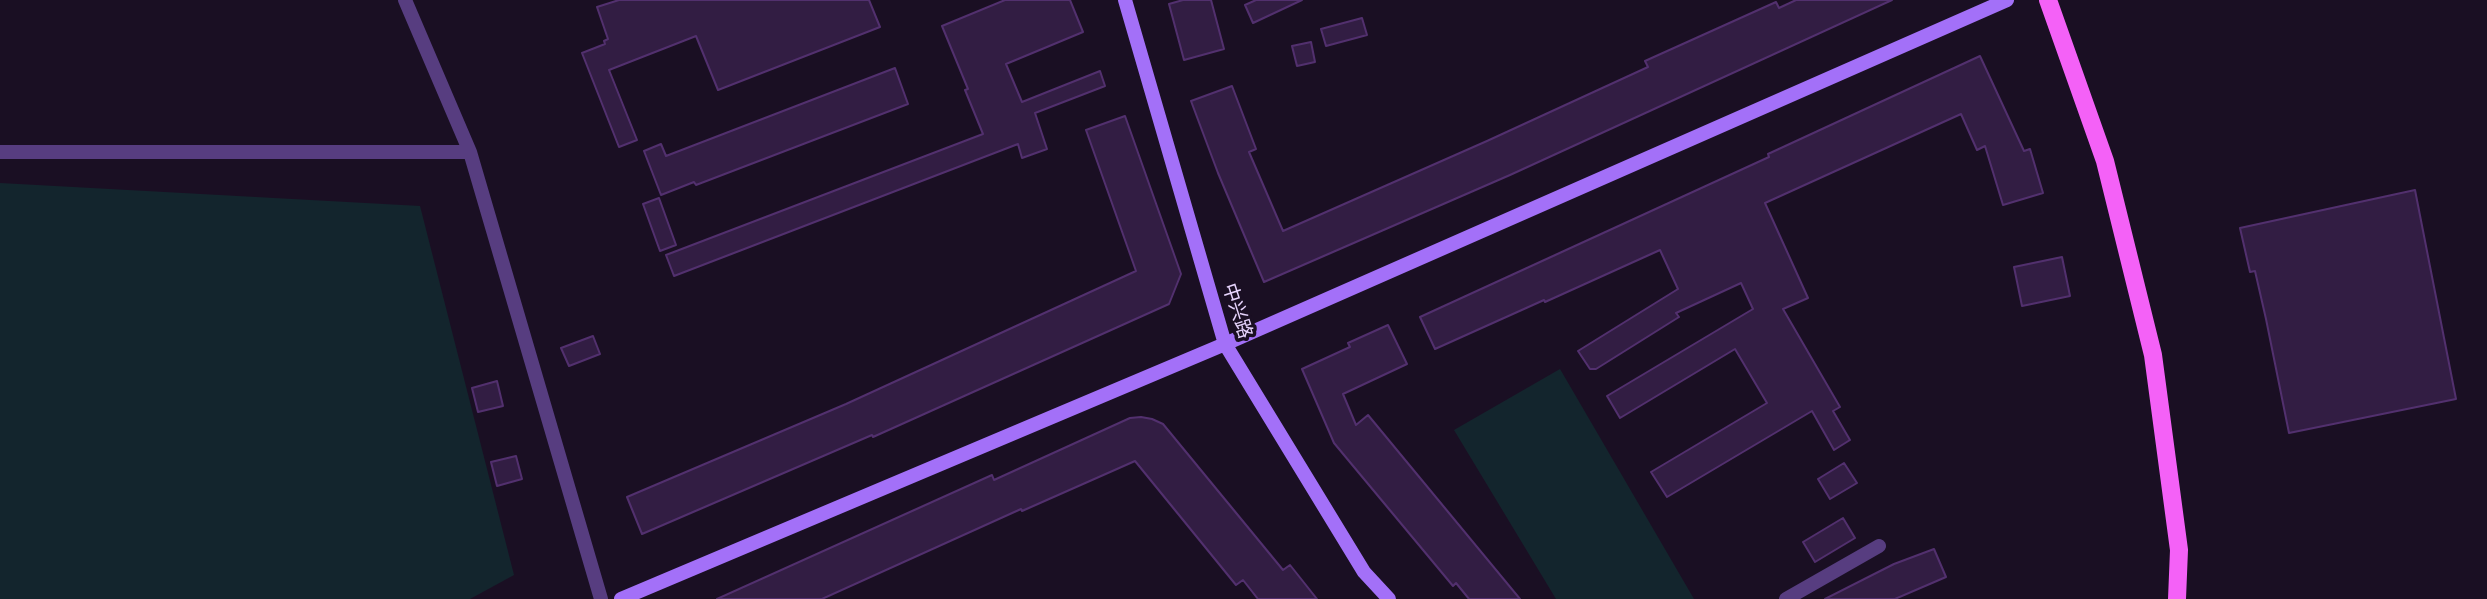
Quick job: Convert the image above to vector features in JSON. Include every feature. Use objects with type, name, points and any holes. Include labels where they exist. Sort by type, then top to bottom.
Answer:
[{"type":"main road","name":"中兴路","points":[[1125,0],[1225,344],[1364,572],[1390,599]]},
{"type":"main road","points":[[621,599],[1225,344],[2007,0]]},
{"type":"main road","points":[[2048,0],[2105,161],[2153,355],[2179,550],[2178,599]]},
{"type":"street","points":[[405,0],[470,152],[601,599]]},
{"type":"street","points":[[0,152],[470,152]]},
{"type":"street","points":[[1786,599],[1879,546]]},
{"type":"shaded area","points":[[0,183],[420,206],[514,575],[470,599],[0,599]]},
{"type":"shaded area","points":[[1560,369],[1694,599],[1556,599],[1454,430]]},
{"type":"building","points":[[619,0],[869,0],[880,27],[718,90],[696,36],[609,70],[637,140],[619,147],[582,53],[605,44],[604,41],[608,39],[597,7]]},
{"type":"building","points":[[1005,0],[1070,0],[1083,32],[1006,64],[1022,102],[1100,71],[1105,86],[1035,113],[1047,149],[1022,158],[1018,144],[674,276],[666,255],[983,134],[942,26]]},
{"type":"building","points":[[1183,0],[1211,0],[1224,49],[1184,60],[1169,4]]},
{"type":"building","points":[[1256,0],[1302,0],[1253,23],[1245,5]]},
{"type":"building","points":[[1796,0],[1892,0],[1510,175],[1264,282],[1191,101],[1232,86],[1256,149],[1249,152],[1283,231],[1648,67],[1645,61],[1776,2],[1779,8]]},
{"type":"building","points":[[1362,18],[1367,35],[1326,46],[1321,29]]},
{"type":"building","points":[[1311,42],[1315,62],[1297,66],[1292,46]]},
{"type":"building","points":[[1980,56],[2024,151],[2030,149],[2043,193],[2003,205],[1985,146],[1977,150],[1961,114],[1765,203],[1808,298],[1783,309],[1840,407],[1833,411],[1850,440],[1834,450],[1812,411],[1667,497],[1651,472],[1767,403],[1735,349],[1620,418],[1607,396],[1753,309],[1741,283],[1676,313],[1679,317],[1596,369],[1590,369],[1578,351],[1678,289],[1660,250],[1435,349],[1420,317],[1769,157],[1768,154]]},
{"type":"building","points":[[895,68],[908,104],[696,185],[694,182],[661,195],[644,151],[661,144],[666,156]]},
{"type":"building","points":[[1125,116],[1181,274],[1169,304],[873,437],[872,435],[642,534],[627,497],[846,404],[1136,271],[1086,130]]},
{"type":"building","points":[[2415,190],[2456,399],[2289,433],[2255,271],[2250,272],[2240,228]]},
{"type":"building","points":[[659,198],[676,245],[660,251],[643,204]]},
{"type":"building","points":[[2062,257],[2070,296],[2022,306],[2014,267]]},
{"type":"building","points":[[1388,325],[1407,364],[1343,394],[1356,425],[1368,415],[1520,599],[1469,599],[1456,583],[1453,586],[1334,443],[1302,369],[1350,347],[1348,343]]},
{"type":"building","points":[[593,336],[600,354],[569,366],[561,348]]},
{"type":"building","points":[[497,381],[503,406],[478,412],[472,388]]},
{"type":"building","points":[[1141,417],[1163,424],[1283,570],[1290,565],[1317,599],[1258,599],[1243,580],[1236,585],[1135,461],[822,599],[717,599],[992,475],[994,480],[1130,418]]},
{"type":"building","points":[[516,456],[522,479],[497,486],[491,462]]},
{"type":"building","points":[[1844,463],[1857,483],[1830,499],[1818,479]]},
{"type":"building","points":[[1843,518],[1855,538],[1815,562],[1803,542]]},
{"type":"building","points":[[1934,549],[1946,577],[1895,599],[1825,599],[1894,564]]}]
